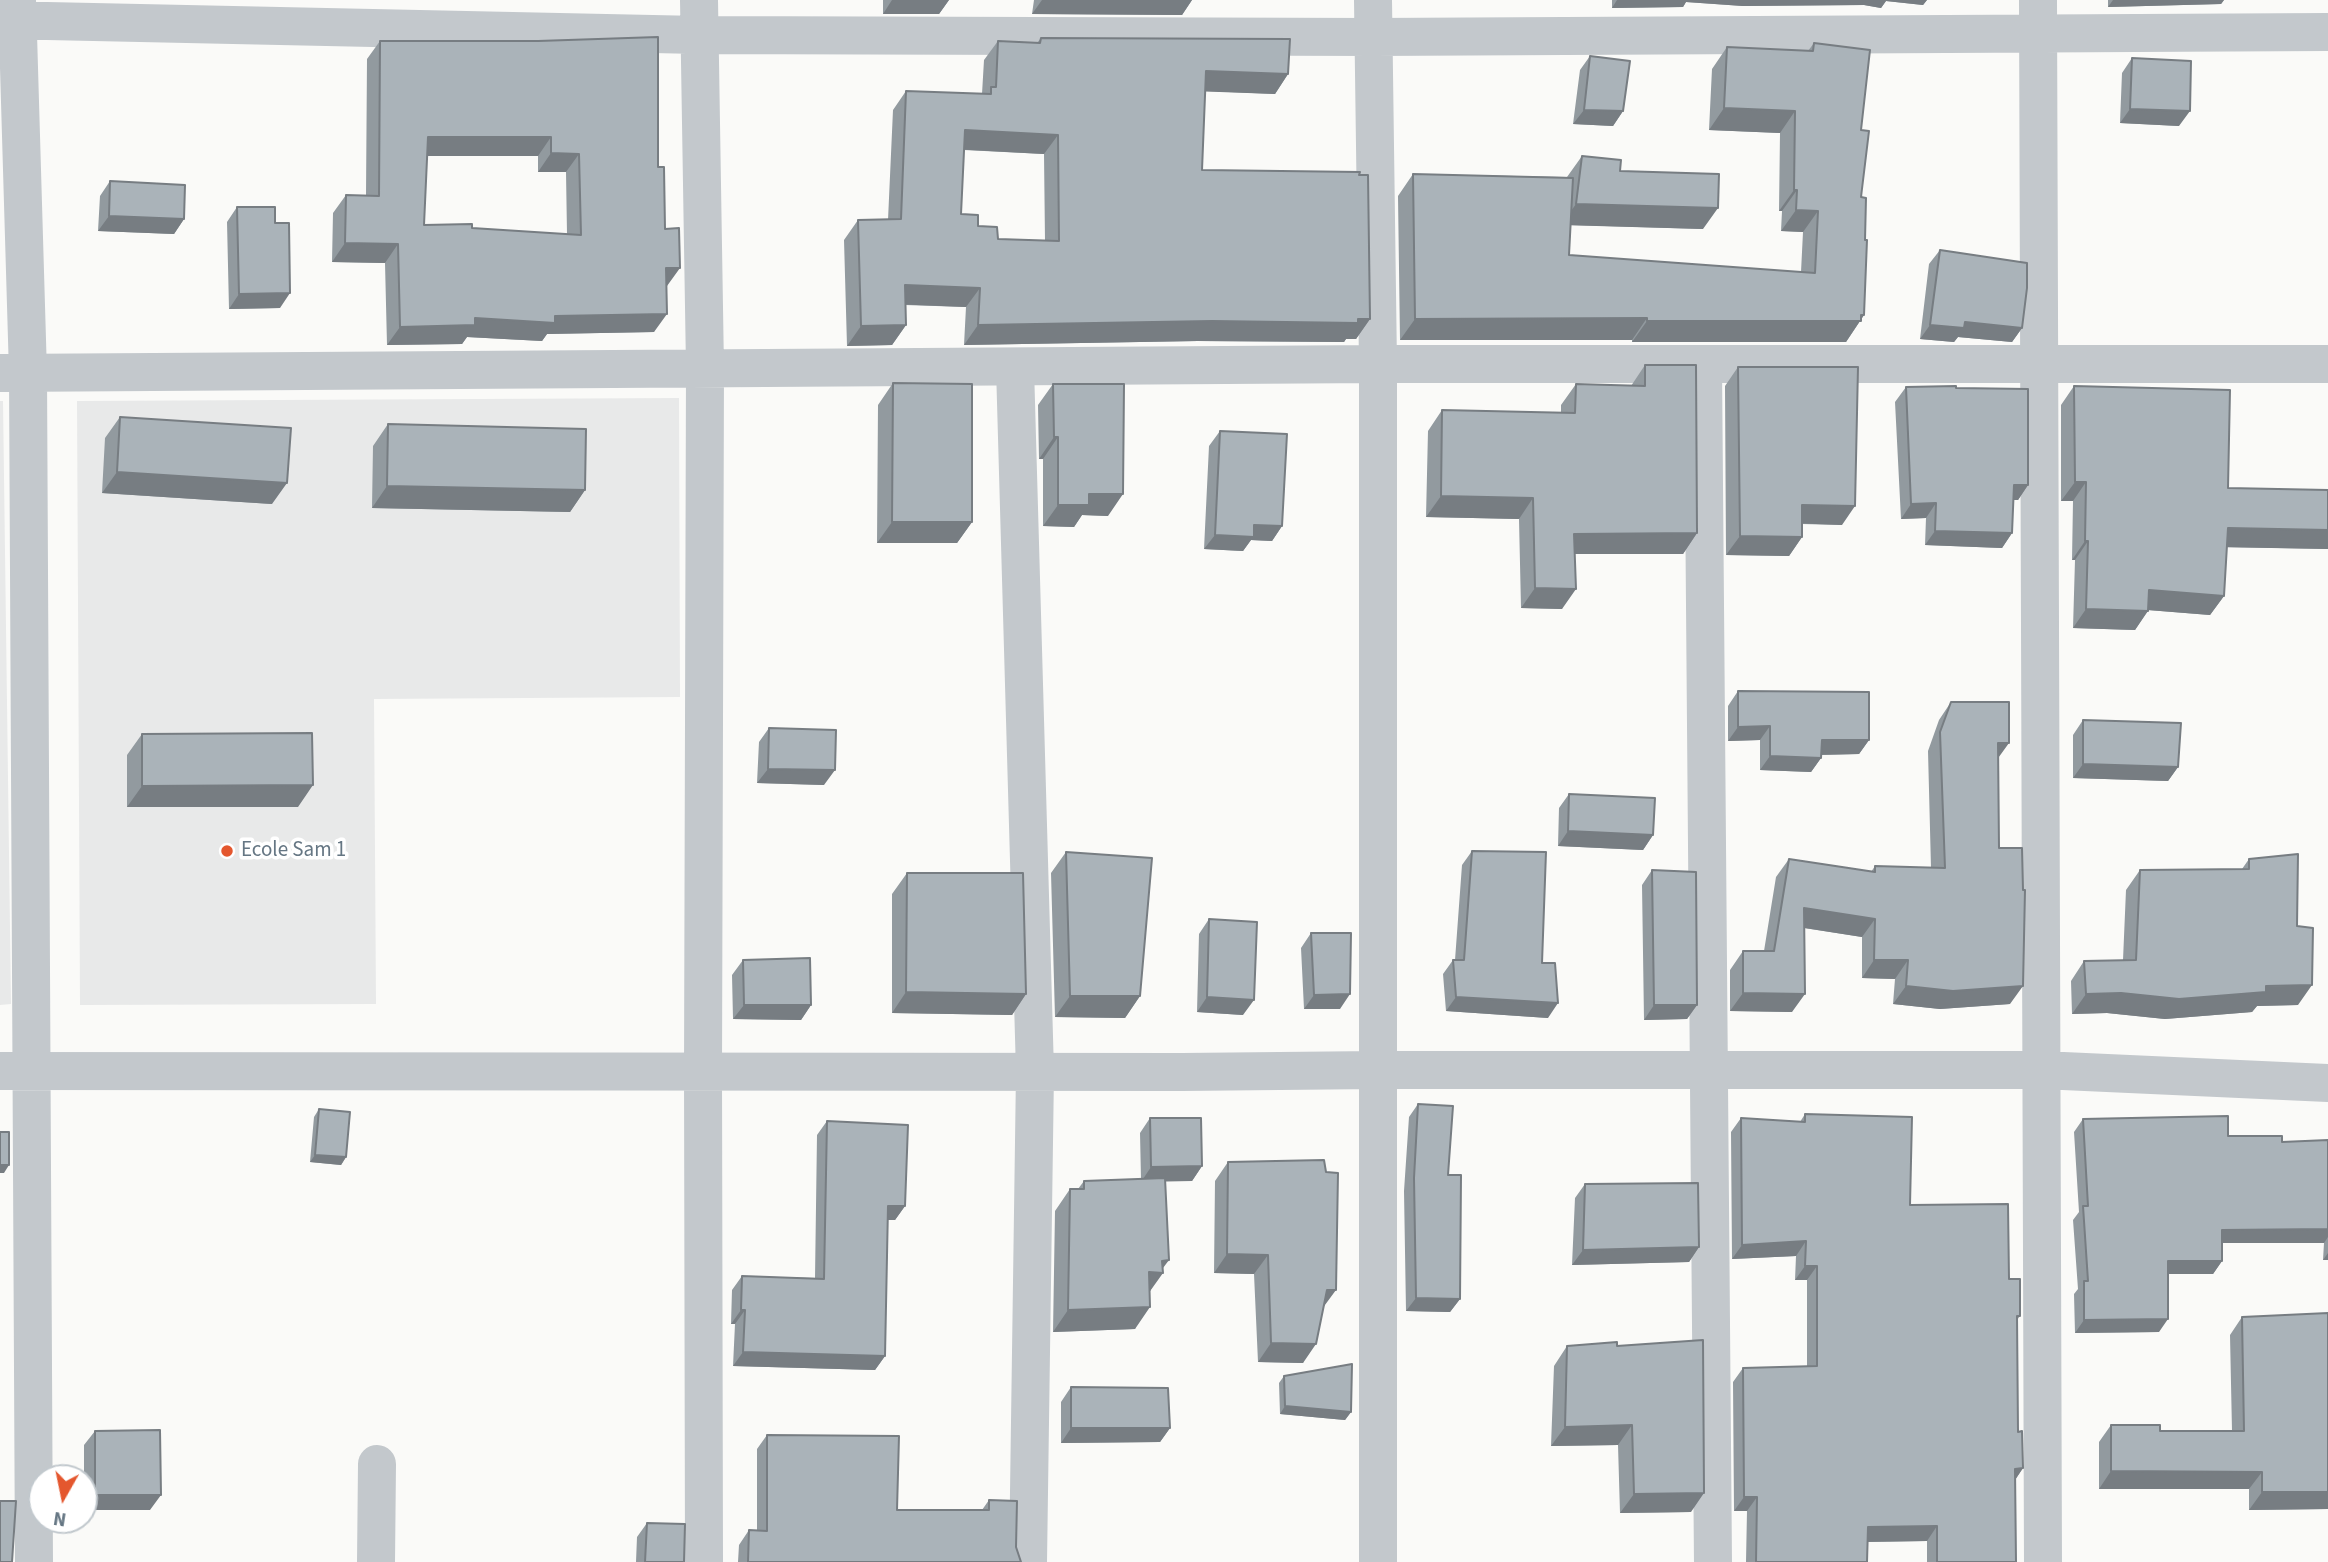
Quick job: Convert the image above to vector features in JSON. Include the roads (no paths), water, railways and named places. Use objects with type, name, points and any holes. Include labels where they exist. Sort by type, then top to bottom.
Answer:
[{"type":"street","points":[[34,1562],[16,1071],[11,13],[699,18],[2038,17],[2328,32]]},
{"type":"street","points":[[2038,17],[2043,1562]]},
{"type":"street","points":[[699,18],[705,368],[704,1562]]},
{"type":"street","points":[[1373,19],[1378,364],[1378,1562]]},
{"type":"street","points":[[14,373],[1378,364],[2328,363]]},
{"type":"street","points":[[1703,365],[1713,1562]]},
{"type":"street","points":[[1015,367],[1035,1072],[1028,1562]]},
{"type":"street","points":[[16,1071],[2041,1070],[2328,1083]]},
{"type":"street","points":[[376,1562],[377,1464]]},
{"type":"place","name":"Ecole Sam 1","points":[[227,851]]}]
